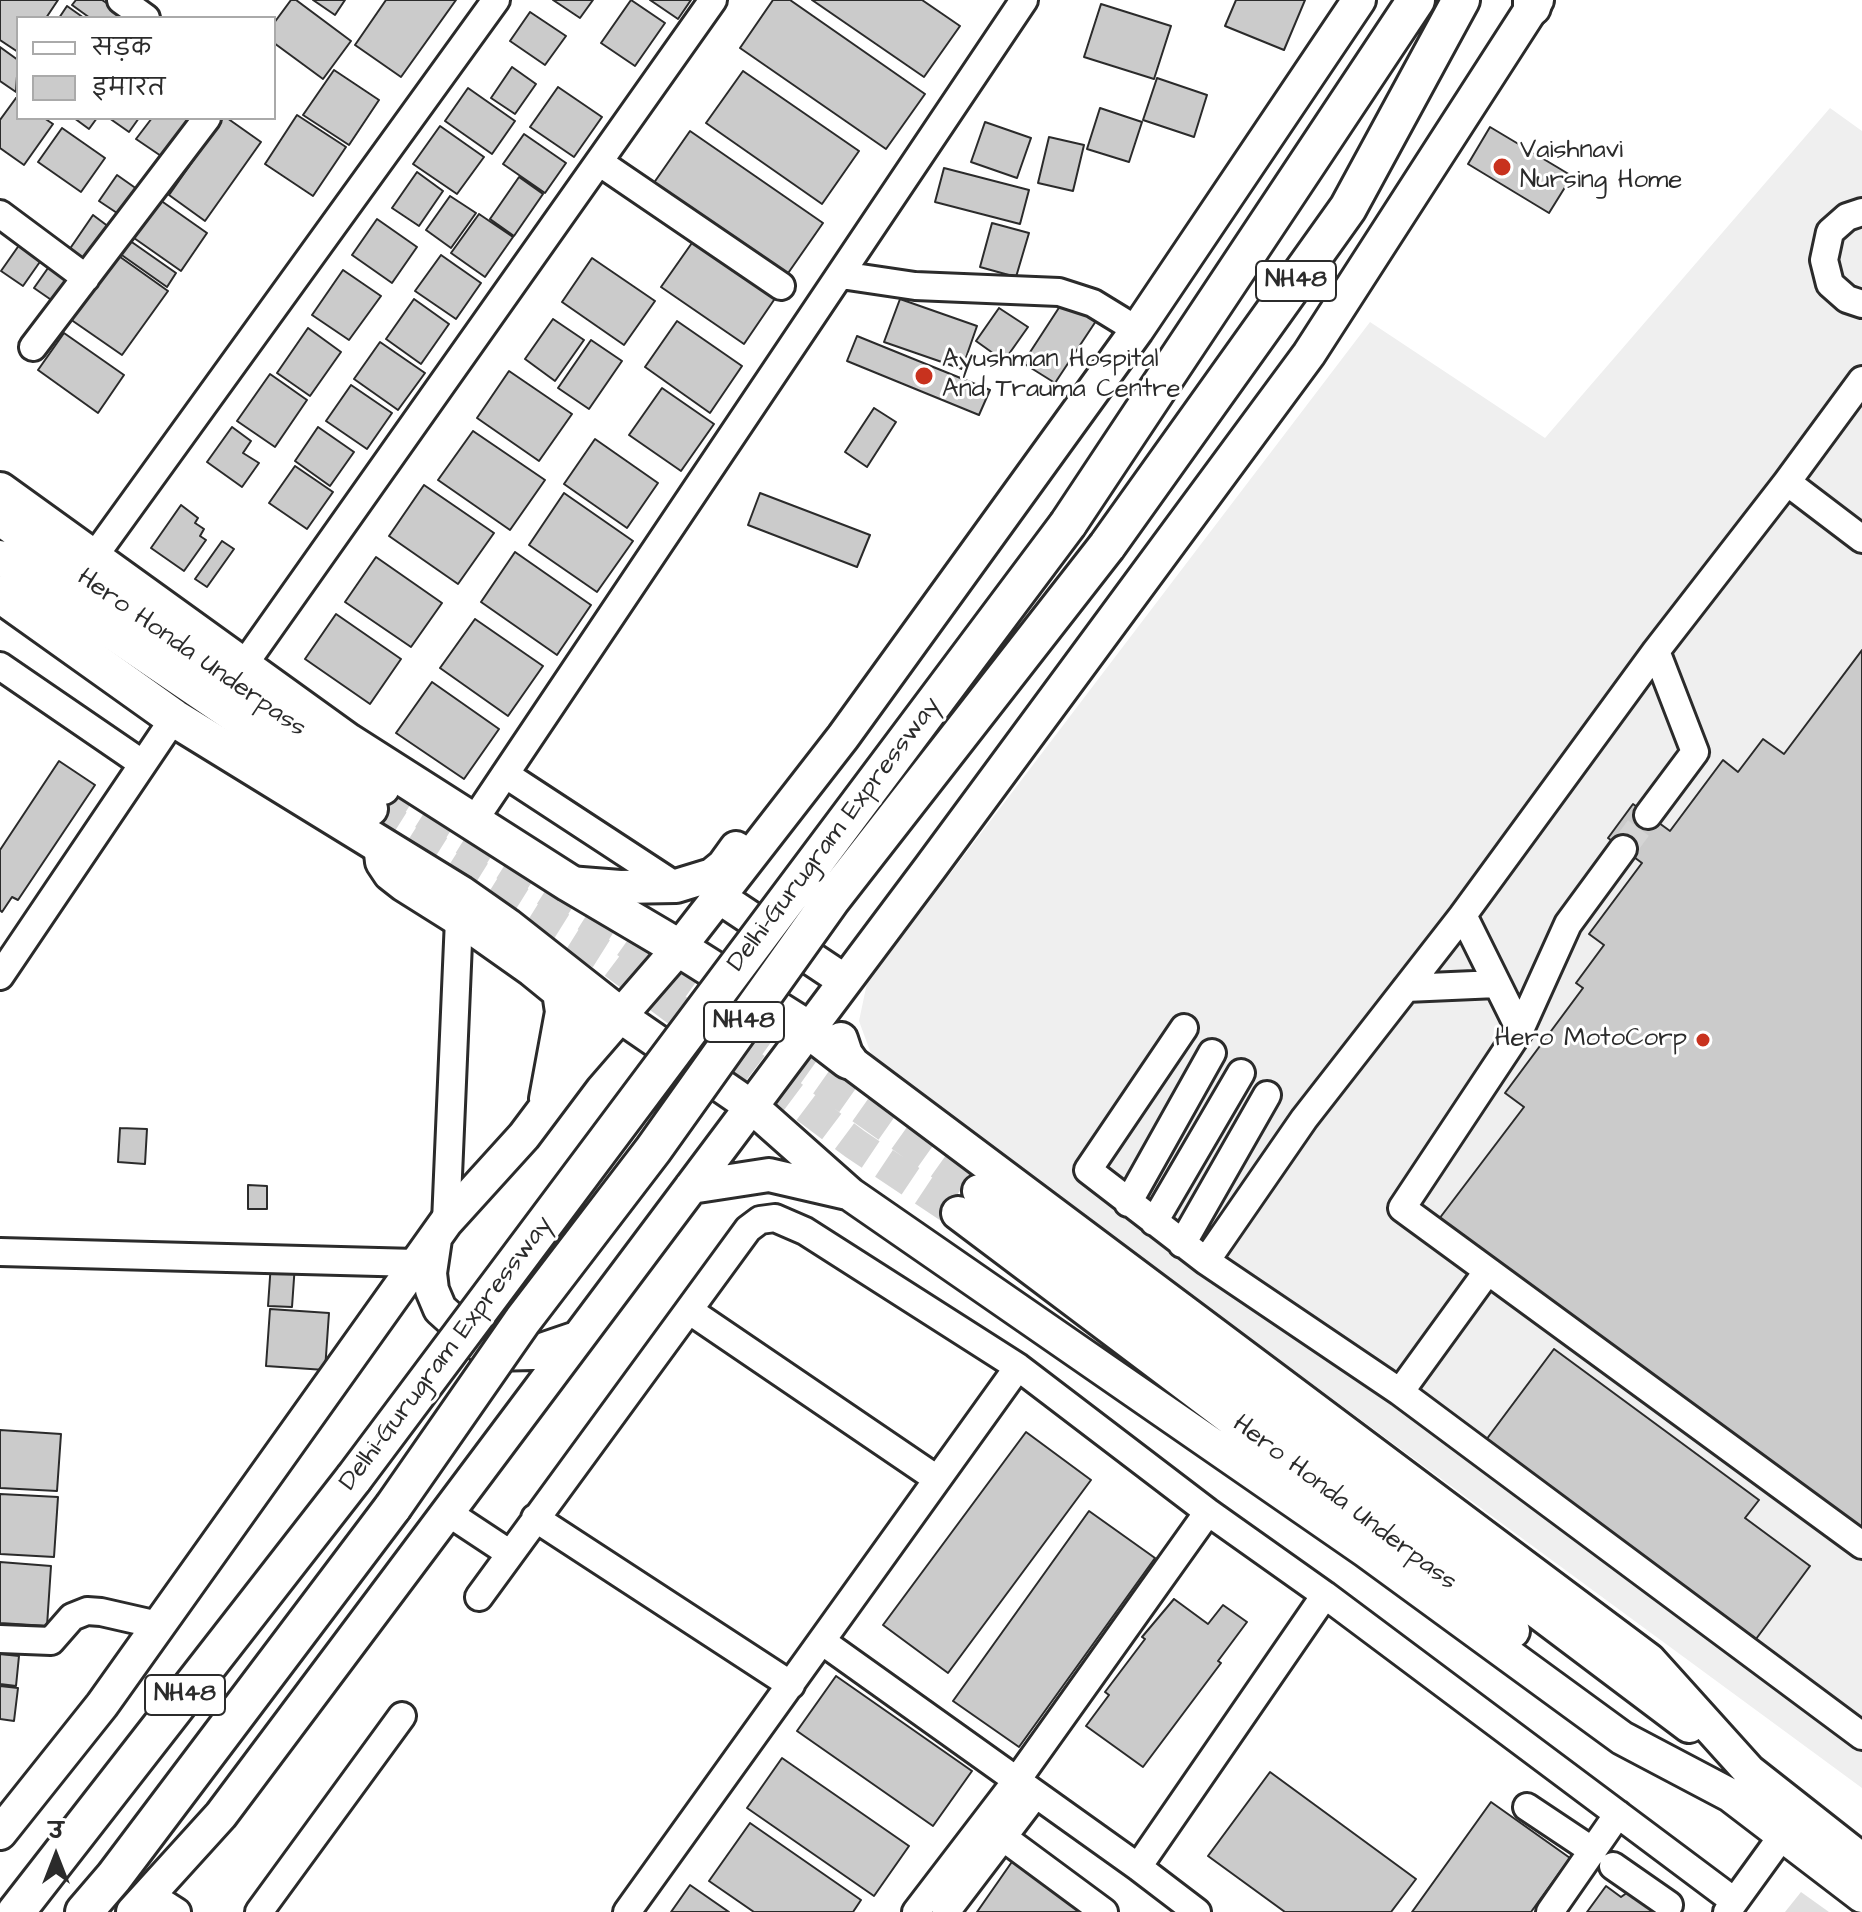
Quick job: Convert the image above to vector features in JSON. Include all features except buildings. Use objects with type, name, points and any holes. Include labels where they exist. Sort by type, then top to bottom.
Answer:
[{"type":"highway","name":"Delhi-Gurugram Expressway","points":[[16,1912],[354,1478],[1068,524],[1416,0]]},
{"type":"highway","name":"Delhi-Gurugram Expressway","points":[[84,1912],[114,1877],[393,1507],[523,1320],[653,1150],[831,900],[1107,546],[1348,208],[1461,0]]},
{"type":"highway","points":[[0,491],[348,742],[569,883],[809,1030],[848,1060]]},
{"type":"highway","points":[[0,594],[174,718],[460,894],[620,1016]]},
{"type":"main road","points":[[0,1833],[102,1705],[441,1230],[524,1136],[575,1068],[679,948],[843,737],[1137,330],[1359,0]]},
{"type":"main road","points":[[141,1903],[221,1815],[752,1107],[1309,354],[1534,2]]},
{"type":"main road","name":"Hero Honda Underpass","points":[[0,519],[377,798],[0,557]]},
{"type":"main road","points":[[569,883],[620,887],[676,886],[698,881],[723,866],[785,785],[800,772],[819,766]]},
{"type":"main road","points":[[380,844],[382,862],[390,874],[459,919],[559,992],[562,1012],[543,1110]]},
{"type":"main road","points":[[719,897],[851,973]]},
{"type":"main road","points":[[851,973],[835,1022],[848,1060],[1649,1660],[1782,1836],[1862,1896]]},
{"type":"main road","points":[[575,1068],[590,992]]},
{"type":"main road","points":[[620,1016],[752,1107],[850,1194],[1366,1551],[1622,1738],[1740,1783],[1862,1860]]},
{"type":"main road","points":[[691,1187],[769,1175],[850,1194]]},
{"type":"main road","name":"Hero Honda Underpass","points":[[969,1202],[1740,1783]]},
{"type":"main road","points":[[441,1230],[430,1273],[432,1290],[440,1309],[490,1354],[533,1353],[577,1338]]},
{"type":"street","points":[[121,0],[143,16]]},
{"type":"street","points":[[93,558],[496,0]]},
{"type":"street","points":[[243,666],[713,0]]},
{"type":"street","points":[[473,822],[1024,0]]},
{"type":"street","points":[[33,347],[205,120]]},
{"type":"street","points":[[599,162],[781,286]]},
{"type":"street","points":[[1862,212],[1847,217],[1830,232],[1824,260],[1830,284],[1847,299],[1862,304]]},
{"type":"street","points":[[0,214],[86,278]]},
{"type":"street","points":[[841,275],[915,286],[1059,292],[1093,303],[1137,330]]},
{"type":"street","points":[[1206,1261],[1304,1119],[1463,915],[1656,651],[1862,380]]},
{"type":"street","points":[[1787,482],[1862,539]]},
{"type":"street","points":[[1648,815],[1695,752],[1656,651]]},
{"type":"street","points":[[0,666],[143,764]]},
{"type":"street","points":[[0,976],[174,718]]},
{"type":"street","points":[[505,774],[676,886]]},
{"type":"street","points":[[1623,849],[1568,924],[1520,1030],[1402,1208],[1862,1545]]},
{"type":"street","points":[[1463,915],[1520,1030]]},
{"type":"street","points":[[441,1230],[459,919]]},
{"type":"street","points":[[1406,988],[1497,984]]},
{"type":"street","points":[[1184,1028],[1088,1170],[1182,1244],[1400,1392],[1862,1736]]},
{"type":"street","points":[[1128,1203],[1212,1053]]},
{"type":"street","points":[[1154,1222],[1241,1073]]},
{"type":"street","points":[[1182,1244],[1267,1095]]},
{"type":"street","points":[[479,1597],[748,1229],[760,1220],[775,1218],[805,1231],[1018,1367],[1208,1512],[1325,1595],[1628,1822],[1731,1906],[1782,1836]]},
{"type":"street","points":[[0,1252],[416,1263]]},
{"type":"street","points":[[1400,1392],[1487,1272]]},
{"type":"street","points":[[690,1311],[937,1479]]},
{"type":"street","points":[[627,1912],[1018,1367]]},
{"type":"street","points":[[447,1512],[509,1553]]},
{"type":"street","points":[[916,1912],[1026,1787],[1208,1512]]},
{"type":"street","points":[[535,1518],[791,1685]]},
{"type":"street","points":[[1138,1867],[1325,1595]]},
{"type":"street","points":[[0,1639],[51,1641],[72,1617],[87,1611],[158,1625]]},
{"type":"street","points":[[823,1642],[1197,1912]]},
{"type":"street","points":[[259,1912],[402,1716]]},
{"type":"street","points":[[946,1912],[1004,1838],[1026,1787]]},
{"type":"street","points":[[1527,1807],[1603,1865],[1669,1905]]},
{"type":"street","points":[[1550,1912],[1603,1865],[1628,1822]]},
{"type":"street","points":[[1004,1838],[1104,1912]]},
{"type":"street","points":[[141,1903],[177,1912]]},
{"type":"shaded area","name":"Hero MotoCorp","points":[[1830,108],[1862,131],[1862,1788],[874,1062],[859,1021],[867,983],[1370,322],[1545,438]]},
{"type":"shaded area","points":[[1801,1892],[1829,1912],[1785,1912]]},
{"type":"tunnel","points":[[383,788],[615,934],[979,1191]]},
{"type":"tunnel","points":[[371,809],[605,956],[855,1144],[958,1213]]},
{"type":"tunnel","points":[[1623,849],[1648,815]]},
{"type":"place","name":"Vaishnavi Nursing Home","points":[[1502,167]]},
{"type":"place","name":"Ayushman Hospital And Trauma Centre","points":[[924,376]]},
{"type":"place","name":"Hero MotoCorp","points":[[1703,1040]]}]
